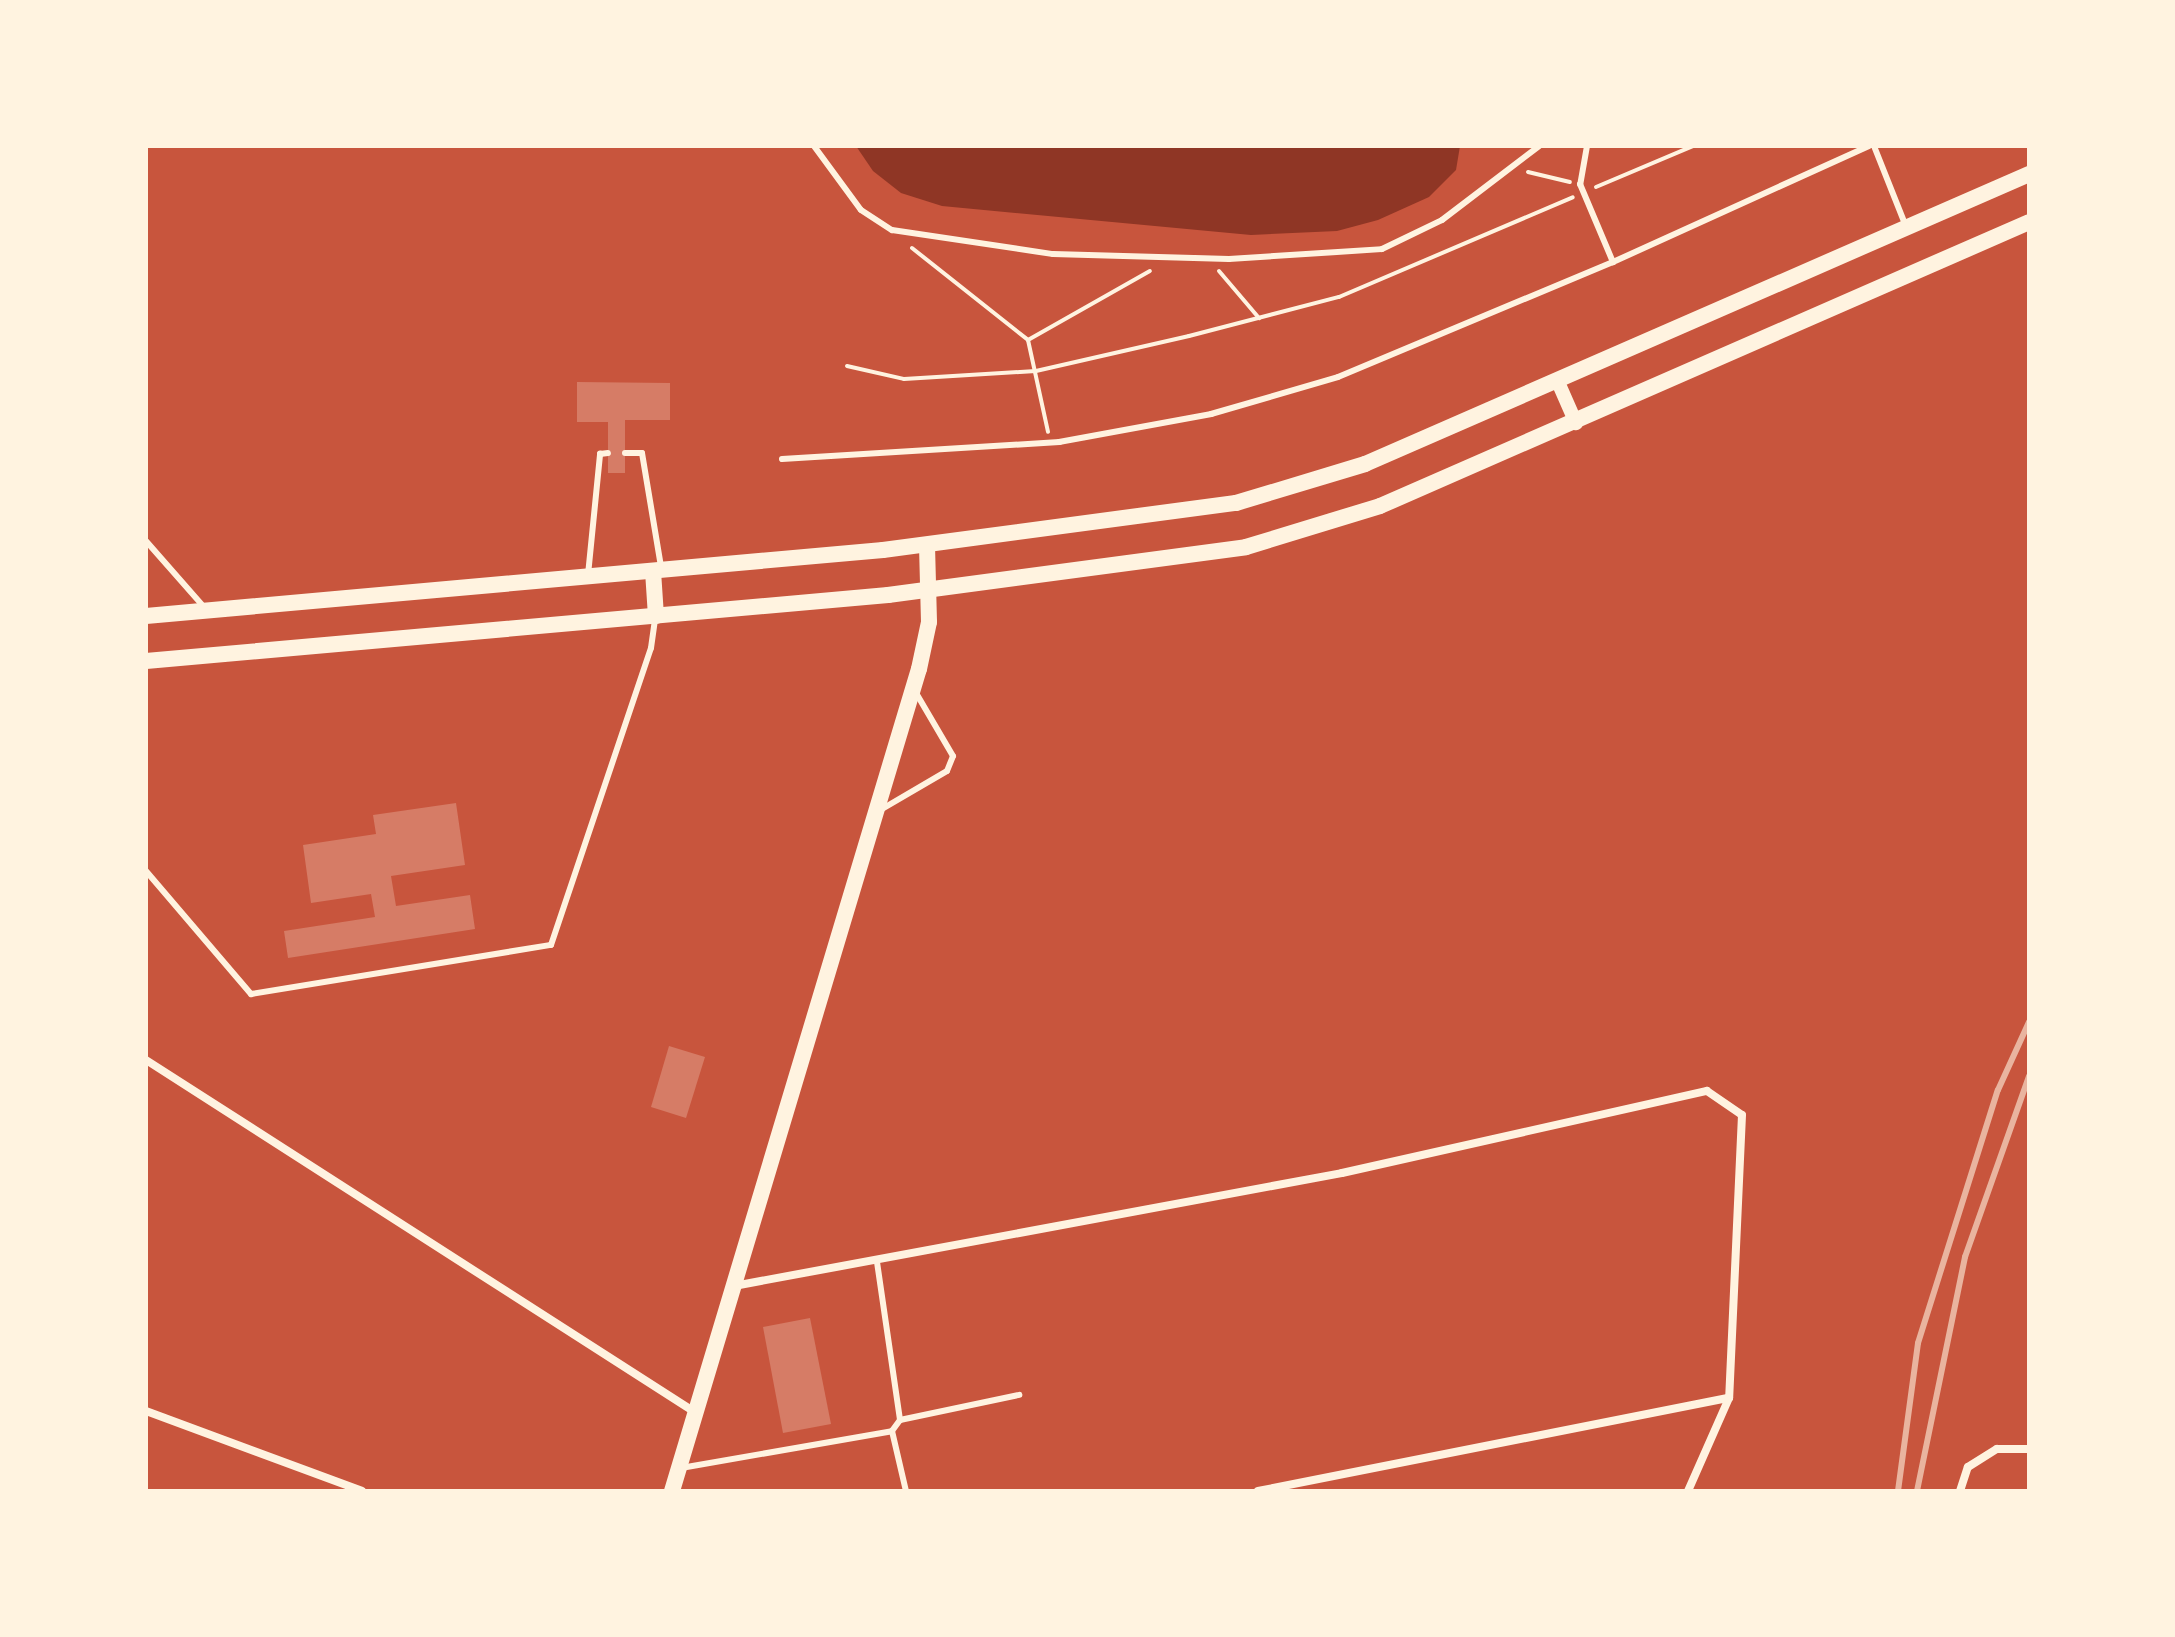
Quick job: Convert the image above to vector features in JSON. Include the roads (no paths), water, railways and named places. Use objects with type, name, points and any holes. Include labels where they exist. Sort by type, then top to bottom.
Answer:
[{"type":"main road","points":[[146,616],[927,545],[1236,503],[1365,464],[2029,174]]},
{"type":"main road","points":[[146,661],[930,590],[1246,547],[1380,506],[1576,423],[2029,222]]},
{"type":"main road","points":[[672,1491],[913,688],[929,622],[927,545]]},
{"type":"main road","points":[[656,616],[657,571]]},
{"type":"street","points":[[1558,382],[1576,423]]},
{"type":"street","points":[[146,1060],[696,1413]]},
{"type":"street","points":[[734,1286],[877,1262],[1342,1173],[1707,1091],[1742,1115],[1729,1398],[1688,1491]]},
{"type":"street","points":[[1258,1491],[1729,1398]]},
{"type":"street","points":[[146,1411],[362,1491]]},
{"type":"street","points":[[1960,1491],[1968,1467],[1997,1449],[2029,1449]]},
{"type":"lane","points":[[814,146],[861,210],[885,226],[964,244],[1053,254],[1207,258],[1338,255],[1382,249],[1442,220],[1539,146]]},
{"type":"lane","points":[[1587,146],[1580,184],[1613,262]]},
{"type":"lane","points":[[782,459],[1051,442],[1211,414],[1338,377],[1613,262],[1872,146],[1906,227]]},
{"type":"lane","points":[[588,575],[600,454],[608,453]]},
{"type":"lane","points":[[625,453],[642,453],[657,571]]},
{"type":"lane","points":[[146,541],[206,609]]},
{"type":"lane","points":[[146,871],[251,994],[551,945],[651,648],[656,616]]},
{"type":"lane","points":[[876,813],[947,771],[953,756],[913,688]]},
{"type":"lane","points":[[877,1262],[900,1420]]},
{"type":"lane","points":[[679,1468],[892,1431],[900,1420],[1019,1395]]},
{"type":"lane","points":[[892,1431],[906,1491]]},
{"type":"railway","points":[[1898,1491],[1918,1343],[1998,1090],[2029,1022]]},
{"type":"railway","points":[[1917,1491],[1965,1257],[2029,1076]]}]
